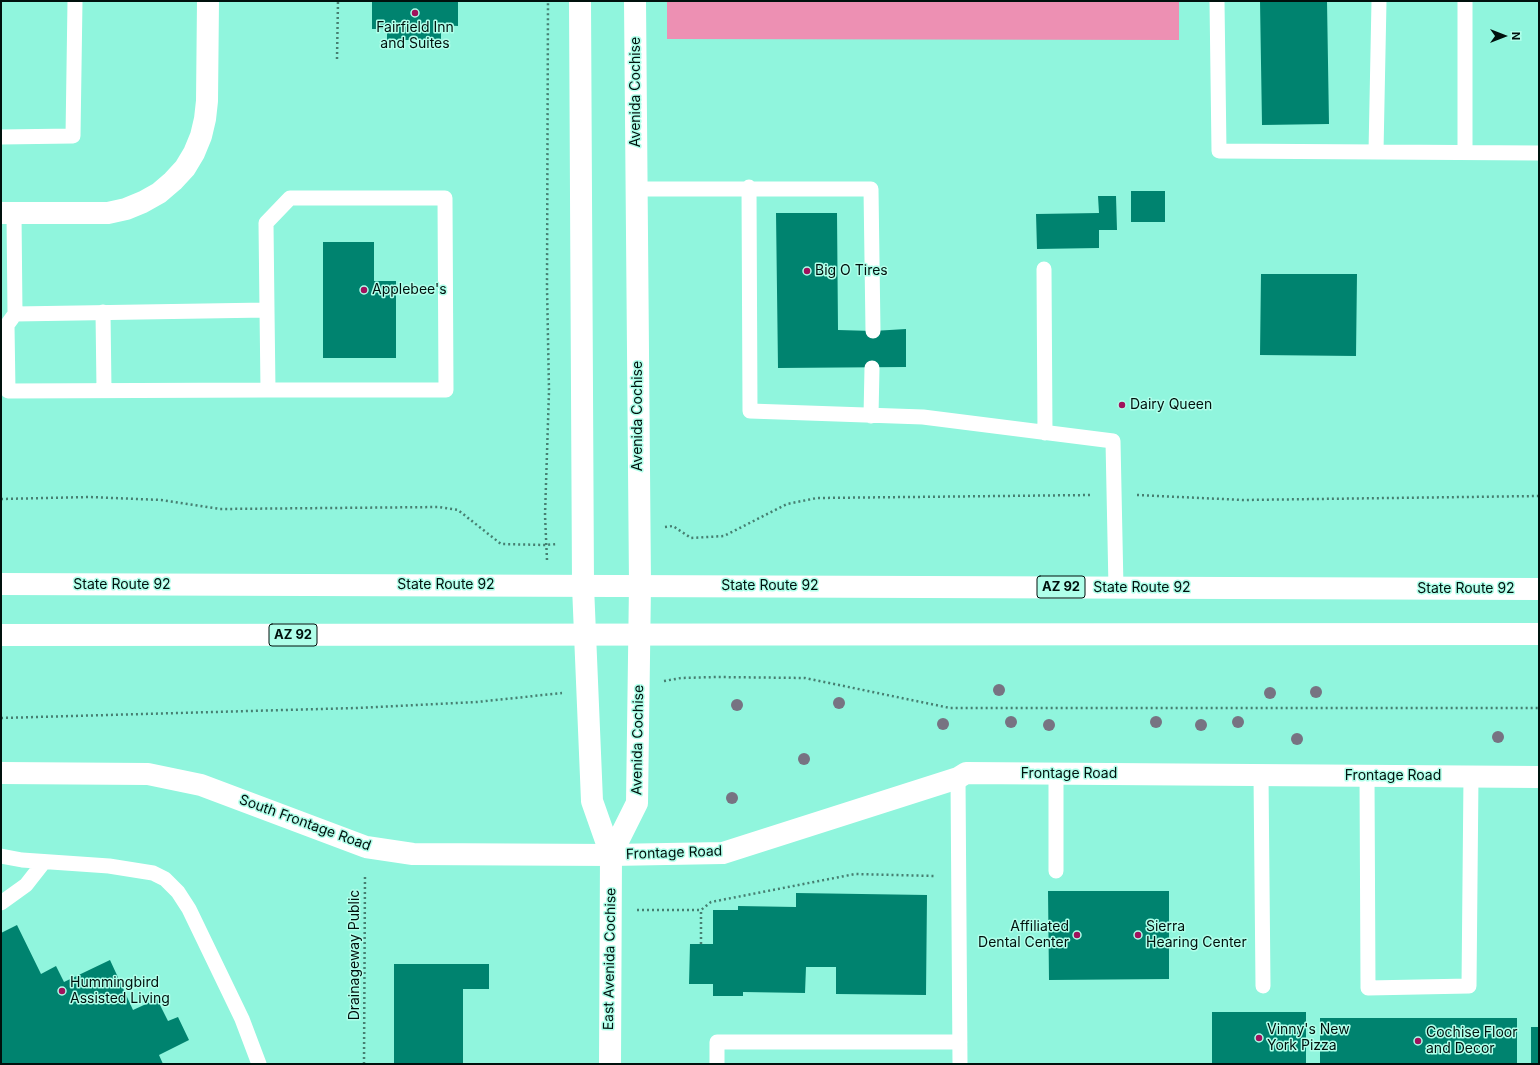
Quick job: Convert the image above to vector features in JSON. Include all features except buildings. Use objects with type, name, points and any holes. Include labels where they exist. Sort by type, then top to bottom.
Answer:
[{"type":"street","points":[[8,213],[108,213],[126,209],[143,202],[159,193],[173,181],[185,168],[194,153],[201,136],[205,120],[207,101],[208,1]]},
{"type":"street","points":[[580,1],[583,586],[592,801],[611,855]]},
{"type":"street","name":"Avenida Cochise","points":[[611,855],[637,802],[640,585],[635,1]]},
{"type":"street","name":"State Route 92","points":[[1,584],[1539,589]]},
{"type":"street","name":"AZ 92","points":[[1,635],[1539,634]]},
{"type":"street","name":"South Frontage Road","points":[[1,773],[148,774],[201,785],[366,847],[413,854],[611,855]]},
{"type":"street","name":"Frontage Road","points":[[611,855],[723,853],[958,778],[966,773],[1539,777]]},
{"type":"street","name":"East Avenida Cochise","points":[[610,1064],[611,855]]},
{"type":"lane","points":[[1,137],[73,136],[75,1]]},
{"type":"lane","points":[[1217,1],[1219,151],[1539,152]]},
{"type":"lane","points":[[1376,152],[1379,1]]},
{"type":"lane","points":[[1465,1],[1465,152]]},
{"type":"lane","points":[[749,187],[750,411],[924,417],[1113,441],[1116,588]]},
{"type":"lane","points":[[637,188],[870,188],[873,331]]},
{"type":"lane","points":[[8,213],[8,321],[4,391],[446,390],[445,198],[290,198],[266,223],[268,390]]},
{"type":"lane","points":[[1044,269],[1045,433]]},
{"type":"lane","points":[[8,321],[103,312],[267,310]]},
{"type":"lane","points":[[103,312],[104,390]]},
{"type":"lane","points":[[872,368],[872,416]]},
{"type":"lane","points":[[1056,774],[1056,871]]},
{"type":"lane","points":[[1261,775],[1263,986]]},
{"type":"lane","points":[[1367,776],[1368,988],[1468,986],[1471,776]]},
{"type":"lane","points":[[958,778],[960,1064]]},
{"type":"lane","points":[[1,856],[22,860],[109,866],[153,873],[165,879],[178,892],[189,909],[242,1019],[259,1064]]},
{"type":"lane","points":[[1,903],[26,885],[44,862]]},
{"type":"lane","points":[[717,1064],[717,1042],[960,1042]]},
{"type":"path","points":[[337,58],[338,1]]},
{"type":"path","points":[[548,1],[547,288],[549,391],[546,545],[550,586]]},
{"type":"path","points":[[639,531],[673,526],[691,538],[724,536],[786,504],[817,498],[1114,495],[1243,500],[1539,496]]},
{"type":"path","points":[[1,499],[89,497],[161,500],[220,509],[439,507],[458,510],[501,544],[546,545],[583,540]]},
{"type":"path","points":[[639,685],[681,678],[805,678],[950,708],[1539,708]]},
{"type":"path","points":[[560,686],[561,693]]},
{"type":"path","points":[[1,718],[356,708],[477,702],[588,690]]},
{"type":"path","name":"Drainageway Public","points":[[364,1064],[366,847]]},
{"type":"path","points":[[611,910],[701,910],[711,902],[855,874],[959,876]]},
{"type":"path","points":[[701,910],[701,944]]},
{"type":"shaded area","points":[[667,1],[1179,1],[1179,40],[667,39]]},
{"type":"place","name":"Fairfield Inn and Suites","points":[[415,13]]},
{"type":"place","name":"Big O Tires","points":[[807,271]]},
{"type":"place","name":"Applebee's","points":[[364,290]]},
{"type":"place","name":"Dairy Queen","points":[[1122,405]]},
{"type":"place","name":"Affiliated Dental Center","points":[[1077,935]]},
{"type":"place","name":"Sierra Hearing Center","points":[[1138,935]]},
{"type":"place","name":"Hummingbird Assisted Living","points":[[62,991]]},
{"type":"place","name":"Vinny's New York Pizza","points":[[1259,1038]]},
{"type":"place","name":"Cochise Floor and Decor","points":[[1418,1041]]}]
